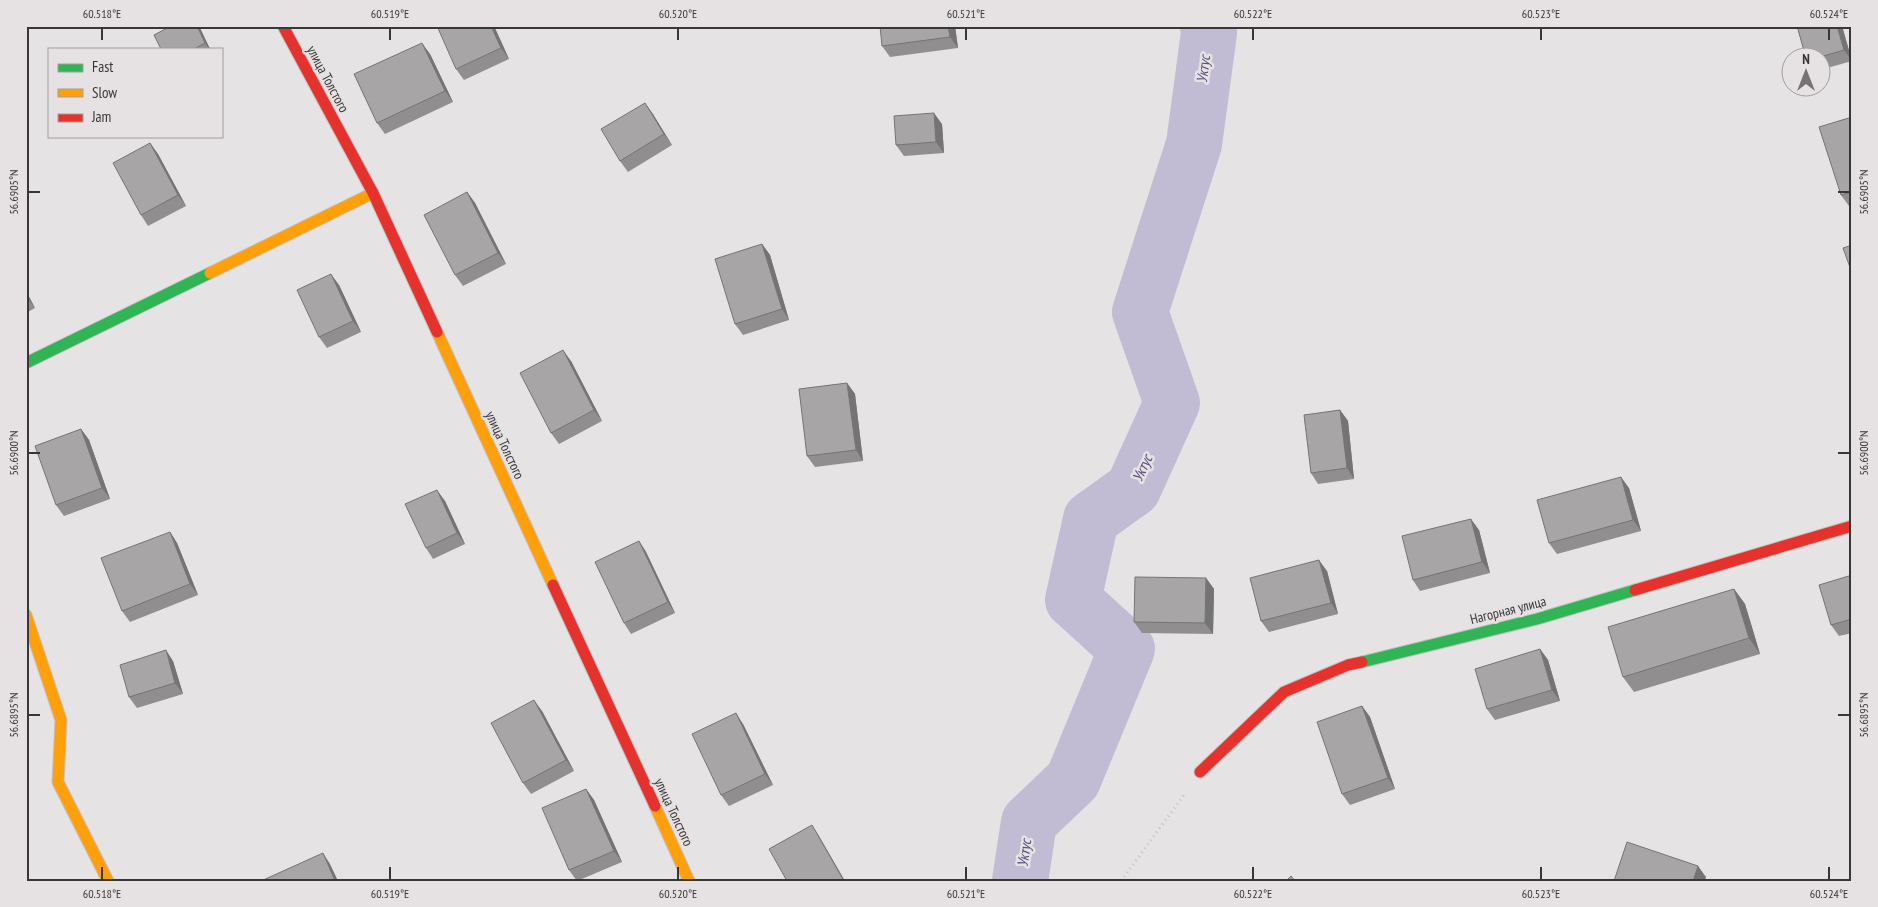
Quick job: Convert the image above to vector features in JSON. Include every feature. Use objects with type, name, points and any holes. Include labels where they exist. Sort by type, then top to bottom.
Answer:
[{"type":"street","name":"улица Толстого","points":[[283,26],[373,193],[689,881]]},
{"type":"street","points":[[26,363],[373,193]]},
{"type":"street","name":"Нагорная улица","points":[[1200,772],[1284,692],[1348,665],[1537,619],[1852,526]]},
{"type":"street","points":[[26,615],[60,720],[58,782],[108,881]]},
{"type":"path","points":[[1122,881],[1200,772]]},
{"type":"building","points":[[171,26],[197,26],[205,43],[196,48],[160,48],[154,35]]},
{"type":"building","points":[[437,26],[491,26],[501,48],[456,69]]},
{"type":"building","points":[[880,26],[948,26],[950,37],[882,46]]},
{"type":"building","points":[[1797,26],[1837,26],[1844,50],[1830,54],[1830,48],[1803,48]]},
{"type":"building","points":[[422,43],[445,91],[377,123],[354,74]]},
{"type":"building","points":[[645,103],[664,134],[620,161],[601,129]]},
{"type":"building","points":[[934,113],[936,142],[896,145],[894,116]]},
{"type":"building","points":[[1852,117],[1852,192],[1841,195],[1819,127]]},
{"type":"building","points":[[150,143],[178,195],[141,215],[113,163]]},
{"type":"building","points":[[467,192],[498,253],[455,275],[424,215]]},
{"type":"building","points":[[762,244],[782,309],[735,324],[715,259]]},
{"type":"building","points":[[1852,245],[1852,273],[1843,248]]},
{"type":"building","points":[[331,274],[353,321],[319,337],[297,290]]},
{"type":"building","points":[[563,350],[594,410],[551,433],[520,373]]},
{"type":"building","points":[[847,383],[856,450],[807,456],[799,389]]},
{"type":"building","points":[[1340,410],[1347,468],[1311,473],[1304,415]]},
{"type":"building","points":[[81,429],[102,488],[56,505],[35,446]]},
{"type":"building","points":[[1621,477],[1633,520],[1549,543],[1537,500]]},
{"type":"building","points":[[437,490],[457,533],[426,548],[405,504]]},
{"type":"building","points":[[1471,519],[1482,562],[1413,580],[1402,536]]},
{"type":"building","points":[[170,532],[190,584],[122,611],[101,558]]},
{"type":"building","points":[[639,541],[668,602],[624,623],[595,562]]},
{"type":"building","points":[[1319,560],[1331,603],[1261,621],[1250,578]]},
{"type":"building","points":[[1852,575],[1852,619],[1831,625],[1819,585]]},
{"type":"building","points":[[1135,577],[1206,578],[1205,623],[1134,622]]},
{"type":"building","points":[[1734,589],[1749,638],[1623,677],[1608,627]]},
{"type":"building","points":[[1540,649],[1552,690],[1487,709],[1475,669]]},
{"type":"building","points":[[166,650],[175,683],[129,697],[120,665]]},
{"type":"building","points":[[534,700],[566,760],[523,783],[491,723]]},
{"type":"building","points":[[1362,706],[1388,778],[1342,794],[1317,722]]},
{"type":"building","points":[[736,713],[765,774],[721,795],[692,734]]},
{"type":"building","points":[[586,789],[614,851],[569,870],[542,808]]},
{"type":"building","points":[[812,825],[844,881],[787,881],[769,849]]},
{"type":"building","points":[[1627,842],[1698,866],[1693,881],[1614,881]]},
{"type":"building","points":[[323,853],[335,881],[261,881]]},
{"type":"building","points":[[1291,876],[1295,881],[1286,881]]},
{"type":"waterway","name":"Уктус","points":[[1020,881],[1029,822],[1073,780],[1127,649],[1073,600],[1091,519],[1133,489],[1172,403],[1140,312],[1194,144],[1209,33],[1208,26]]},
{"type":"traffic: fast","points":[[26,363],[210,273]]},
{"type":"traffic: fast","points":[[1362,662],[1537,619],[1635,590]]},
{"type":"traffic: slow","points":[[210,273],[373,193]]},
{"type":"traffic: slow","points":[[437,332],[553,585]]},
{"type":"traffic: slow","points":[[26,615],[61,720],[58,782],[108,881]]},
{"type":"traffic: slow","points":[[655,806],[689,881]]},
{"type":"traffic: jam","points":[[283,26],[373,193],[437,332]]},
{"type":"traffic: jam","points":[[1635,590],[1852,526]]},
{"type":"traffic: jam","points":[[553,585],[655,806]]},
{"type":"traffic: jam","points":[[1200,772],[1284,692],[1348,665],[1362,662]]}]
